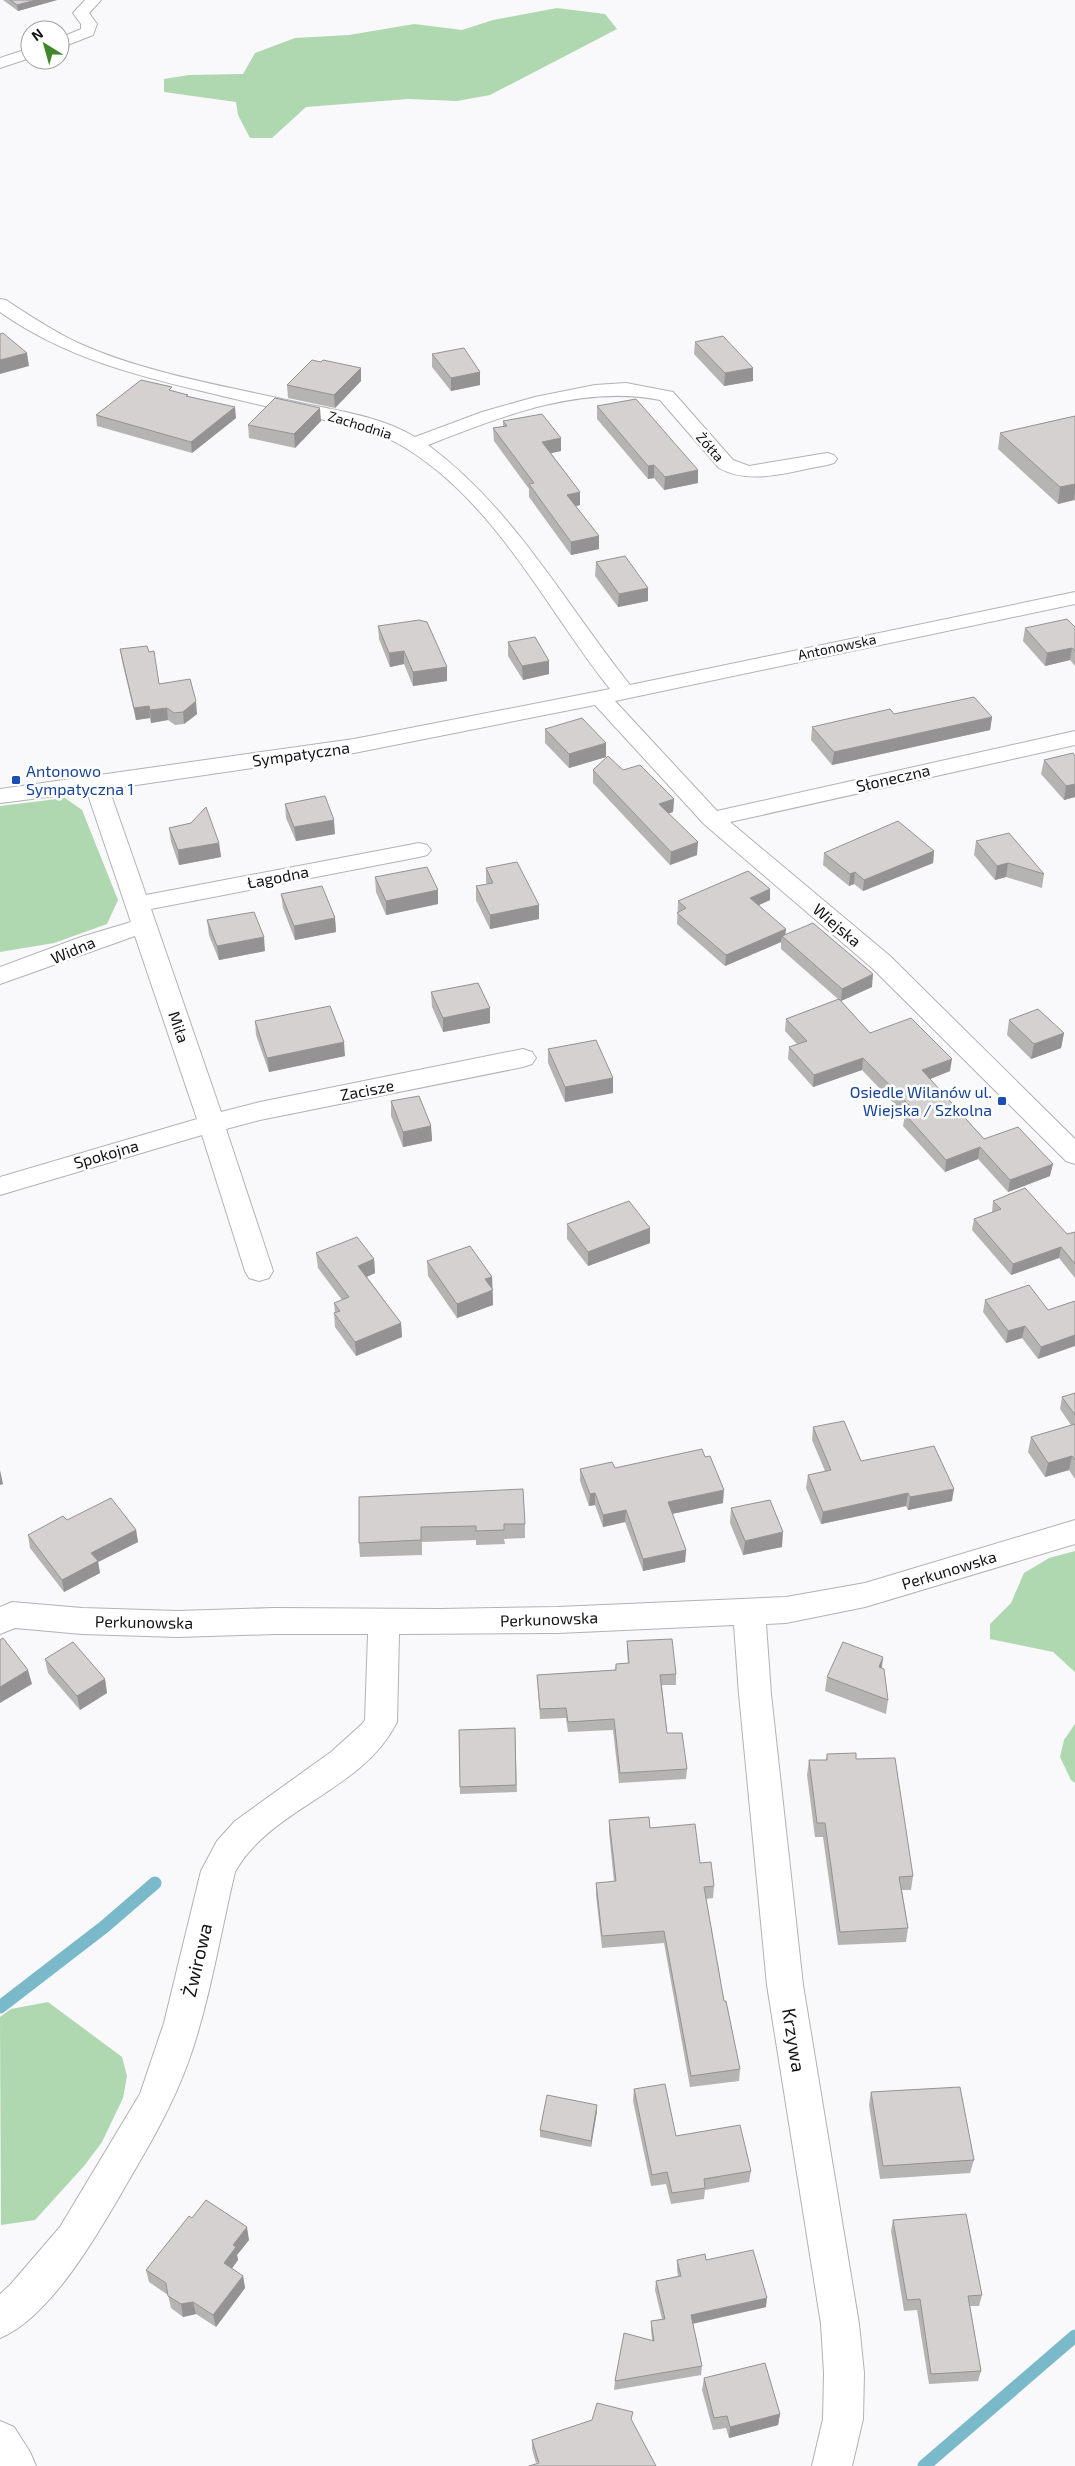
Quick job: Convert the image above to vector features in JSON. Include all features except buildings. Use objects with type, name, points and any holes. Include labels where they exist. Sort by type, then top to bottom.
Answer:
[{"type":"street","points":[[70,39],[88,32],[89,24],[80,13],[93,0]]},
{"type":"street","points":[[0,62],[20,56]]},
{"type":"street","name":"Zachodnia","points":[[0,304],[24,322],[59,342],[114,364],[356,421],[392,433],[414,444],[472,490],[497,519],[546,582],[622,691]]},
{"type":"street","name":"Żółta","points":[[414,444],[464,424],[526,405],[581,394],[621,389],[666,396],[726,464],[737,470],[749,472],[827,459]]},
{"type":"street","name":"Antonowska","points":[[599,697],[1075,598]]},
{"type":"street","name":"Sympatyczna","points":[[0,796],[96,784],[354,746],[599,697]]},
{"type":"street","name":"Wiejska","points":[[599,697],[712,819],[880,962],[926,1005],[1075,1156]]},
{"type":"street","name":"Słoneczna","points":[[712,819],[1075,738]]},
{"type":"street","name":"Miła","points":[[96,784],[142,915],[259,1271]]},
{"type":"street","name":"Łagodna","points":[[142,915],[419,850]]},
{"type":"street","name":"Widna","points":[[0,976],[42,963],[115,932],[142,915]]},
{"type":"street","name":"Zacisze","points":[[212,1125],[260,1112],[523,1058]]},
{"type":"street","name":"Spokojna","points":[[0,1186],[142,1143],[212,1125]]},
{"type":"street","name":"Perkunowska","points":[[4,1613],[82,1621],[178,1624],[274,1620],[384,1622],[558,1620],[749,1610],[786,1610],[866,1595],[1075,1532]]},
{"type":"street","name":"Krzywa","points":[[749,1610],[755,1694],[785,1985],[840,2324],[844,2374],[843,2419],[832,2466]]},
{"type":"street","name":"Żwirowa","points":[[0,2319],[24,2298],[73,2240],[154,2103],[171,2060],[218,1871],[228,1850],[239,1837],[354,1754],[378,1731],[381,1722],[384,1622]]},
{"type":"street","points":[[0,2442],[16,2466]]},
{"type":"green space","points":[[557,8],[605,14],[617,29],[490,95],[457,101],[408,99],[306,107],[272,138],[250,138],[238,115],[236,102],[164,92],[164,79],[189,75],[243,74],[255,53],[295,38],[349,35],[414,24],[462,30],[493,20]]},
{"type":"green space","points":[[65,798],[82,810],[118,900],[107,924],[54,943],[0,952],[0,806]]},
{"type":"green space","points":[[1075,1551],[1075,1672],[1053,1652],[990,1639],[990,1624],[1011,1603],[1024,1573],[1049,1558]]},
{"type":"green space","points":[[1075,1724],[1075,1783],[1071,1780],[1060,1757],[1064,1740]]},
{"type":"green space","points":[[48,2002],[122,2057],[127,2076],[123,2098],[102,2142],[84,2166],[35,2220],[1,2225],[0,2017],[11,2009]]},
{"type":"waterway","points":[[0,2007],[104,1927],[155,1883]]},
{"type":"waterway","points":[[924,2466],[1075,2336]]},
{"type":"place","name":"Antonowo Sympatyczna 1","points":[[16,780]]},
{"type":"place","name":"Osiedle Wilanów ul. Wiejska / Szkolna","points":[[1002,1101]]}]
